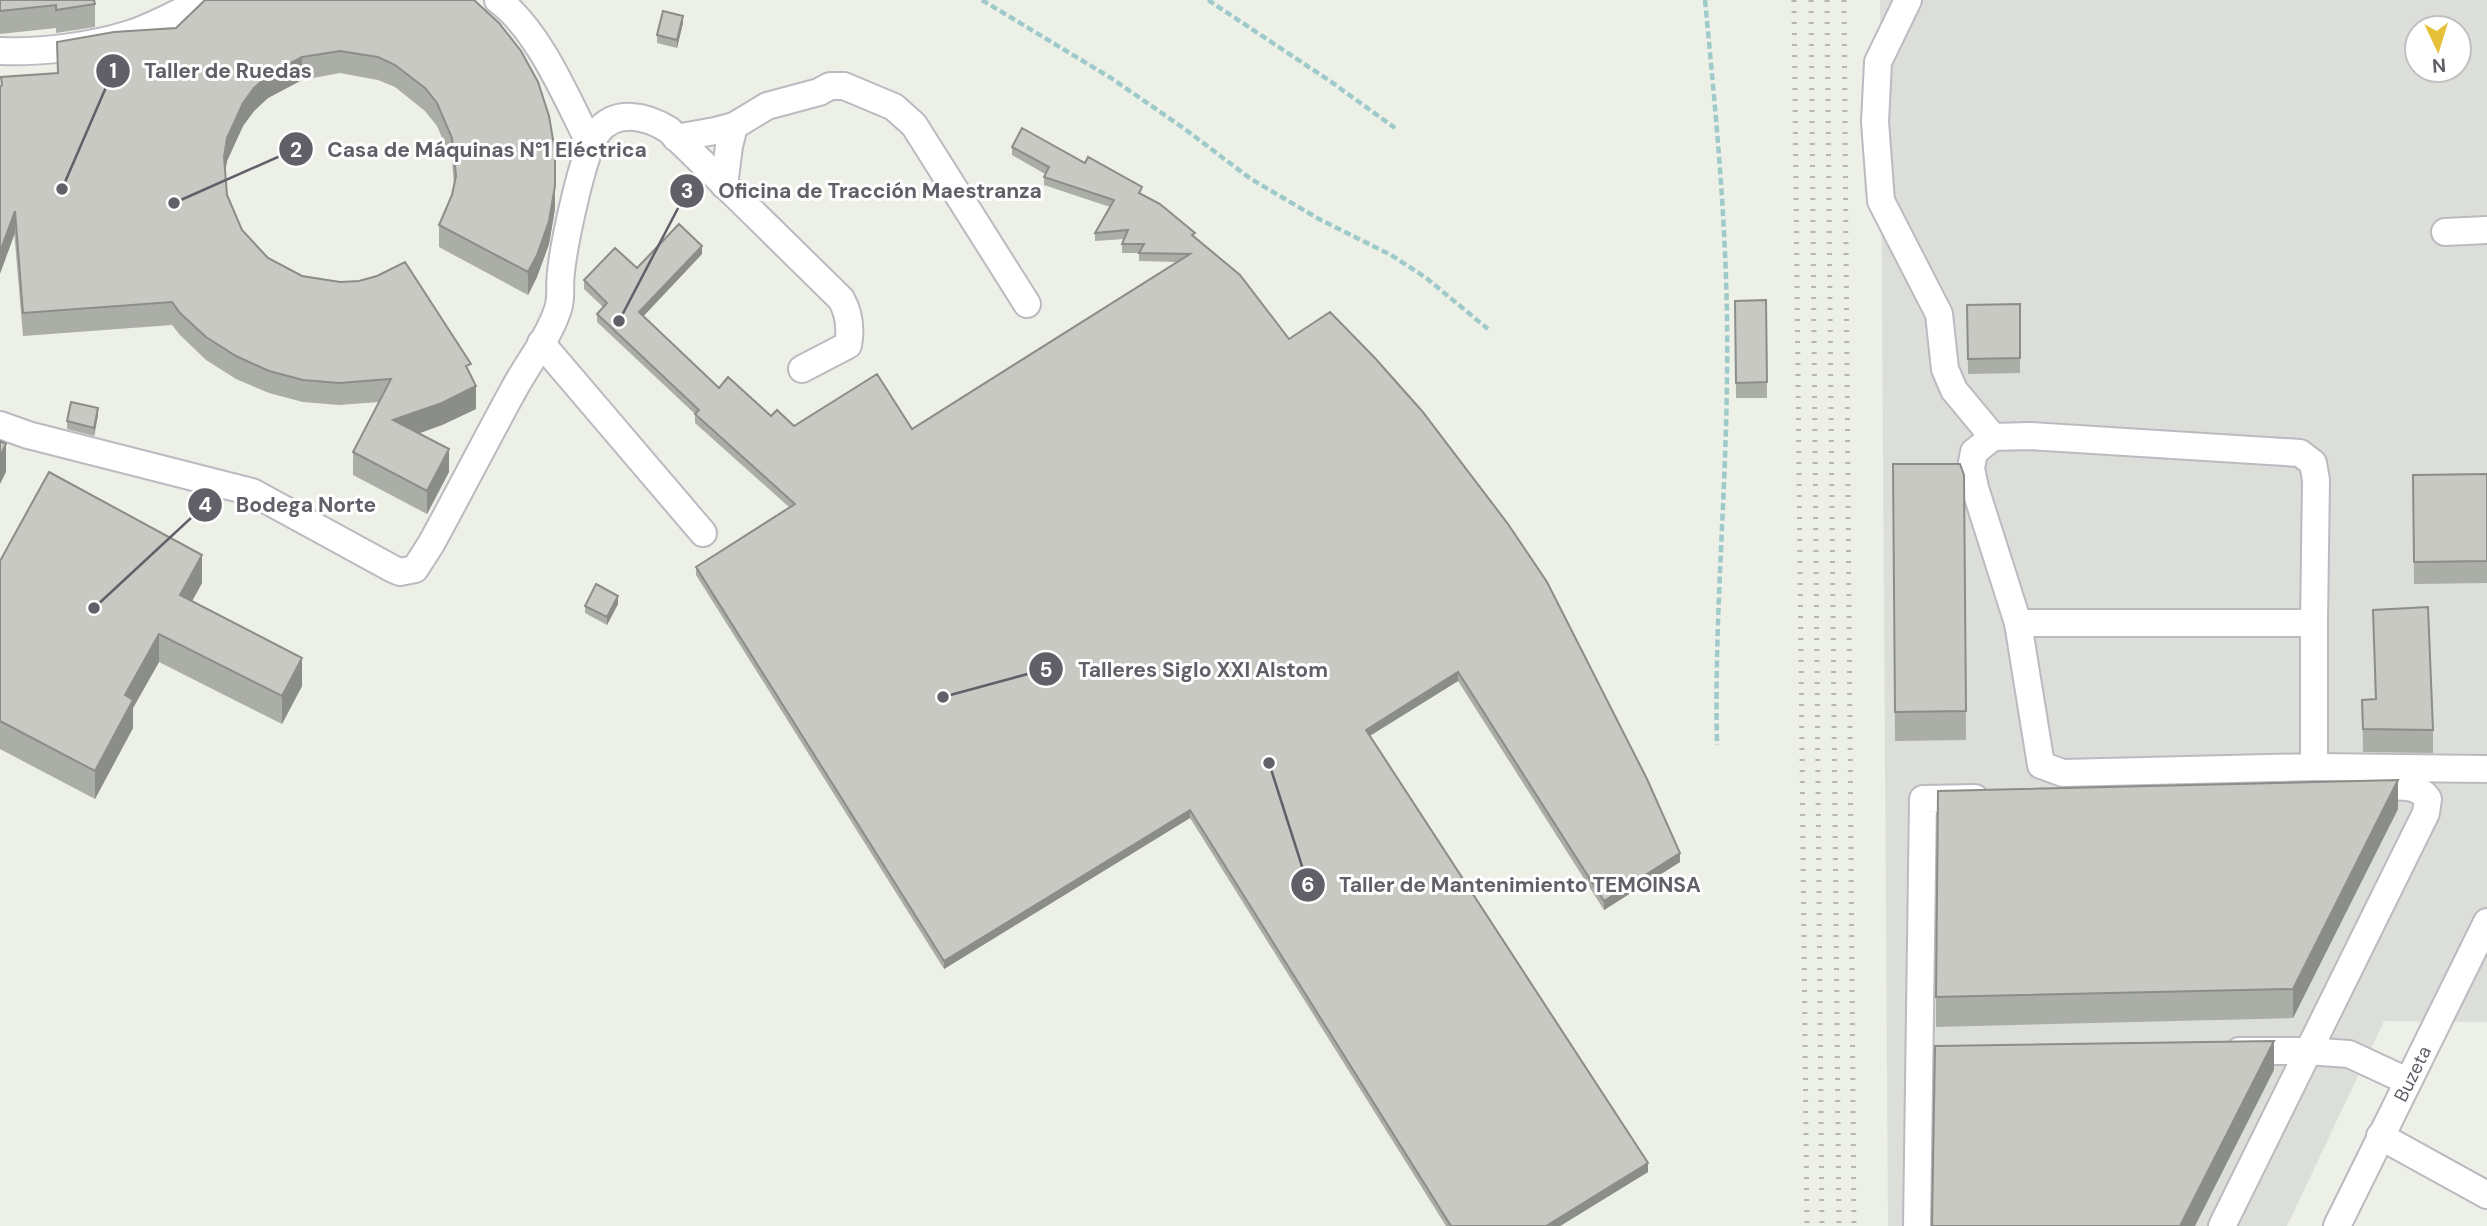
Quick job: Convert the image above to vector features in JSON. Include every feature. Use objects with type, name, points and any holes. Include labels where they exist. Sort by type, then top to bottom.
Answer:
[{"type":"street","points":[[0,51],[53,50],[130,34],[205,0]]},
{"type":"street","points":[[498,0],[515,14],[536,43],[591,146]]},
{"type":"street","points":[[1908,0],[1878,62],[1875,122],[1881,201],[1939,314],[1945,369],[1954,390],[1993,438]]},
{"type":"street","points":[[676,138],[734,125],[767,106],[819,92],[830,86],[844,86],[894,107],[914,125],[1027,304]]},
{"type":"street","points":[[0,425],[28,435],[252,492],[393,569],[407,572],[419,564],[431,544],[559,307],[565,240],[591,146],[598,132],[614,119],[633,116],[653,119],[676,138],[841,299],[850,336],[848,345],[802,369]]},
{"type":"street","points":[[724,185],[734,125]]},
{"type":"street","points":[[2445,232],[2487,230]]},
{"type":"street","points":[[541,343],[703,533]]},
{"type":"street","points":[[2314,767],[2316,480],[2313,463],[2300,453],[2029,436],[1993,438],[1974,452],[1971,468],[1975,488],[2018,623],[2041,765],[2063,773],[2314,767],[2487,769]]},
{"type":"street","points":[[2018,623],[2314,624]]},
{"type":"street","points":[[2060,796],[2413,787],[2423,791],[2428,799],[2426,813],[2222,1226]]},
{"type":"street","points":[[1917,1226],[1923,799],[2005,797]]},
{"type":"street","name":"Buzeta","points":[[2337,1226],[2487,922]]},
{"type":"street","points":[[2210,1052],[2307,1051],[2349,1054],[2407,1081]]},
{"type":"street","points":[[1919,1054],[1946,1054]]},
{"type":"street","points":[[2380,1136],[2487,1195]]},
{"type":"path","points":[[982,0],[1111,78],[1251,179],[1307,212],[1391,255],[1436,285],[1488,329]]},
{"type":"path","points":[[1208,0],[1331,81],[1395,128]]},
{"type":"path","points":[[1705,0],[1719,139],[1727,296],[1726,462],[1717,642],[1717,745]]},
{"type":"shaded area","points":[[1880,0],[2487,0],[2487,1022],[2384,1021],[2287,1226],[1888,1226]]},
{"type":"building","points":[[0,0],[94,0],[95,4],[56,10],[56,5],[0,11]]},
{"type":"building","points":[[205,0],[474,0],[499,23],[521,51],[538,82],[549,116],[555,151],[555,186],[549,221],[528,272],[439,225],[452,195],[456,176],[452,138],[437,103],[425,88],[395,65],[378,57],[340,51],[302,57],[268,75],[243,103],[227,138],[224,157],[227,195],[242,230],[268,258],[302,276],[340,282],[377,276],[405,262],[471,364],[466,366],[476,386],[442,403],[393,420],[449,449],[427,491],[353,452],[391,379],[339,383],[303,380],[269,371],[236,356],[206,337],[172,302],[23,313],[15,211],[0,252],[1,77],[58,73],[57,42],[114,32],[176,28]]},
{"type":"building","points":[[663,11],[683,16],[677,40],[657,35]]},
{"type":"building","points":[[1022,128],[1085,163],[1088,157],[1142,187],[1139,193],[1160,204],[1240,275],[1289,339],[1330,312],[1374,357],[1422,411],[1508,524],[1547,582],[1647,779],[1680,853],[1604,901],[1458,672],[1366,730],[1648,1163],[1546,1226],[1451,1226],[1190,810],[944,961],[696,567],[795,504],[695,414],[699,410],[597,314],[607,303],[584,280],[615,248],[637,268],[679,224],[702,246],[639,312],[719,388],[728,377],[771,416],[777,410],[794,426],[877,374],[912,429],[1190,254],[1139,253],[1144,244],[1122,244],[1128,230],[1095,233],[1114,200],[1044,177],[1049,167],[1012,147]]},
{"type":"building","points":[[1766,300],[1767,382],[1736,383],[1735,301]]},
{"type":"building","points":[[2020,304],[2020,358],[1968,359],[1967,305]]},
{"type":"building","points":[[71,402],[98,408],[94,428],[67,421]]},
{"type":"building","points":[[0,441],[6,444],[0,456]]},
{"type":"building","points":[[1893,464],[1960,464],[1964,475],[1966,711],[1895,712]]},
{"type":"building","points":[[49,472],[202,555],[180,595],[302,658],[282,696],[159,634],[125,695],[133,700],[95,771],[0,721],[0,561]]},
{"type":"building","points":[[2487,474],[2487,561],[2414,562],[2413,475]]},
{"type":"building","points":[[596,584],[618,596],[607,617],[585,606]]},
{"type":"building","points":[[2428,607],[2433,730],[2363,729],[2362,700],[2376,699],[2373,610]]},
{"type":"building","points":[[2398,780],[2293,989],[1936,997],[1938,791]]},
{"type":"building","points":[[2274,1041],[2180,1226],[1932,1226],[1935,1046]]},
{"type":"railway","points":[[1794,0],[1807,1226]]},
{"type":"railway","points":[[1811,0],[1822,1226]]},
{"type":"railway","points":[[1827,0],[1839,1226]]},
{"type":"railway","points":[[1844,0],[1854,1226]]},
{"type":"place","name":"Taller de Ruedas","points":[[62,189]]},
{"type":"place","name":"Casa de Máquinas N°1 Eléctrica","points":[[174,203]]},
{"type":"place","name":"Oficina de Tracción Maestranza","points":[[619,321]]},
{"type":"place","name":"Bodega Norte","points":[[94,608]]},
{"type":"place","name":"Talleres Siglo XXI Alstom","points":[[943,697]]},
{"type":"place","name":"Taller de Mantenimiento TEMOINSA","points":[[1269,763]]}]
